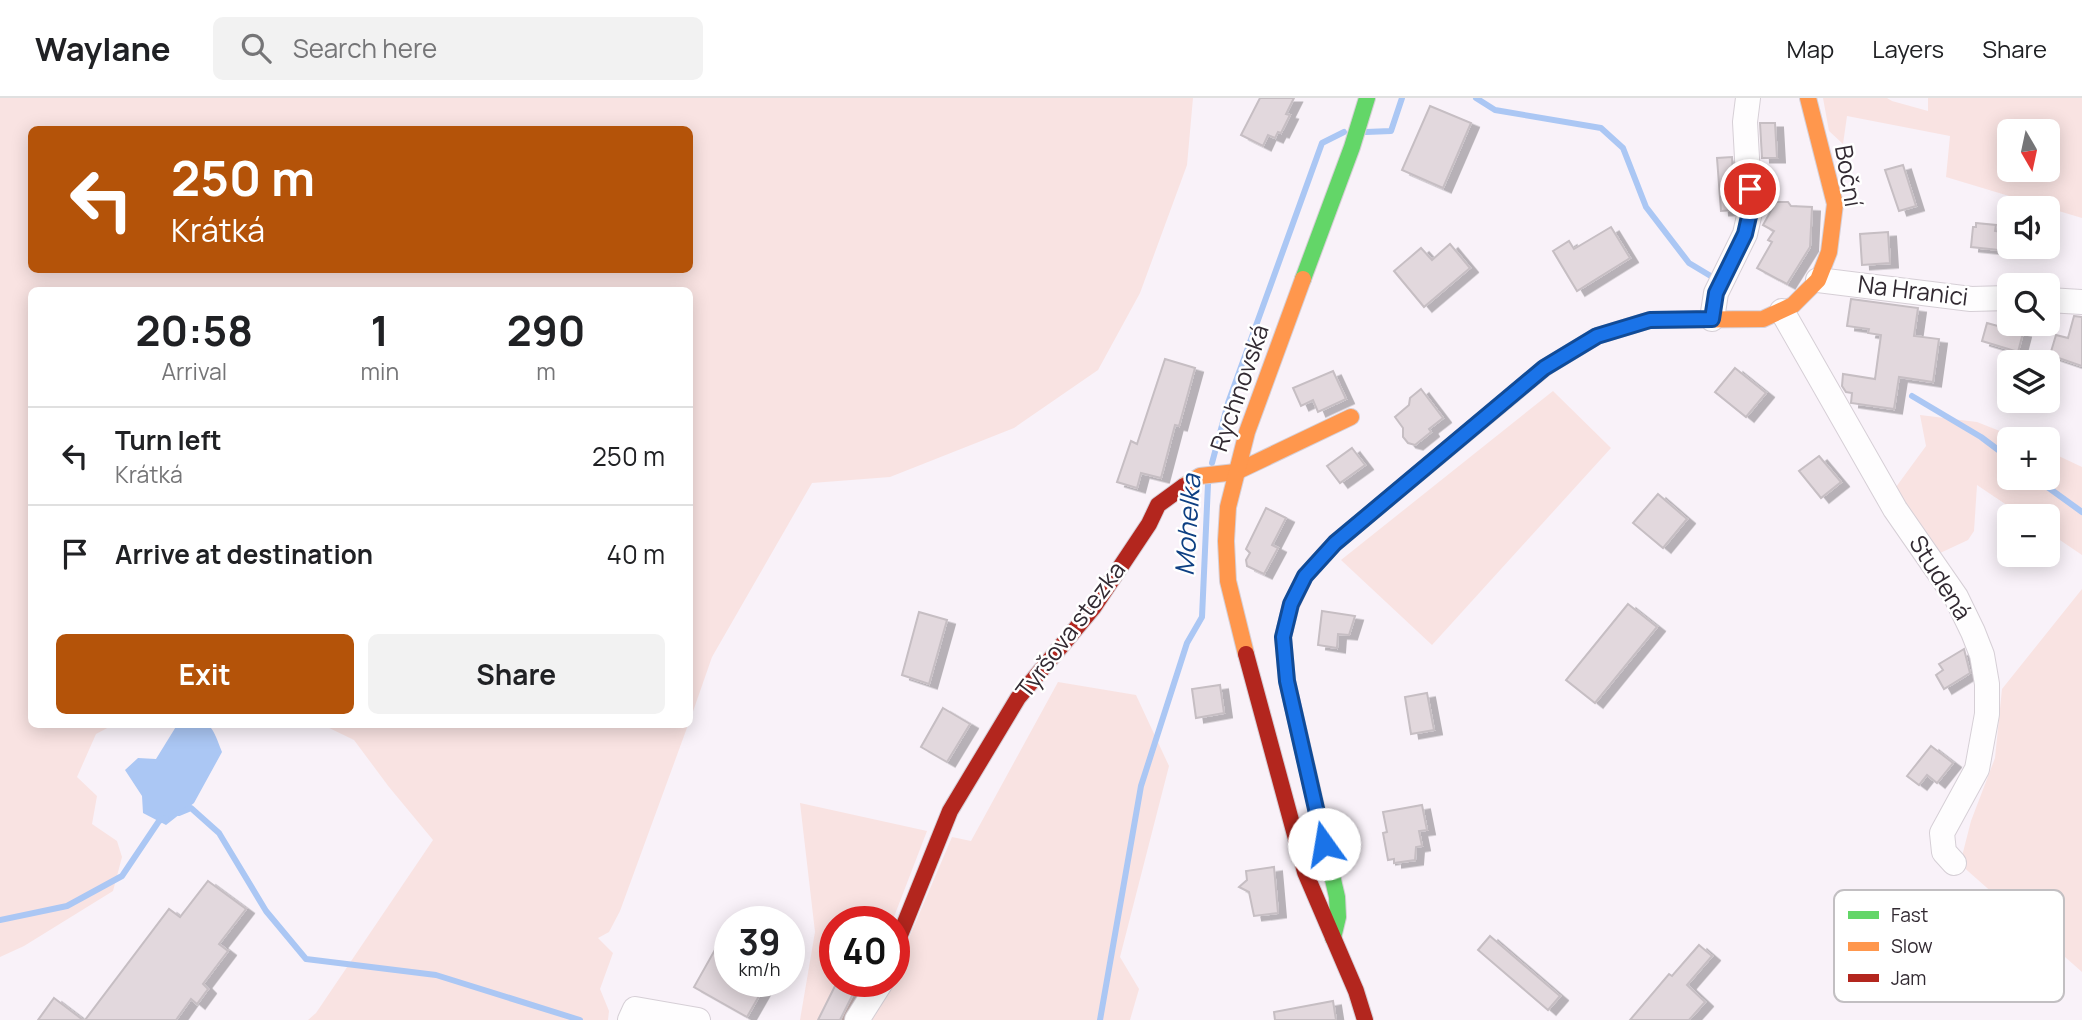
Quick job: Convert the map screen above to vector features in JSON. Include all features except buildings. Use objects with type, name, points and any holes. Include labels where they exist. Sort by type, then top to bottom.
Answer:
[{"type":"street","points":[[1712,319],[1716,293],[1745,234],[1750,212],[1745,122],[1748,98]]},
{"type":"street","name":"Boční","points":[[1782,312],[1793,305],[1818,279],[1829,252],[1835,204],[1808,98]]},
{"type":"street","name":"Rychnovská","points":[[1365,105],[1247,432],[1228,473],[1226,541],[1231,594],[1305,872],[1356,991],[1365,1020]]},
{"type":"street","name":"Na Hranici","points":[[1818,279],[1971,299],[1997,298]]},
{"type":"street","points":[[2060,301],[2082,302]]},
{"type":"street","points":[[1333,938],[1338,917],[1337,897],[1287,681],[1283,637],[1291,604],[1305,576],[1335,543],[1544,368],[1597,336],[1650,320],[1763,318],[1782,312]]},
{"type":"street","name":"Studená","points":[[1782,312],[1895,509],[1956,597],[1982,655],[1987,684],[1987,714],[1977,769],[1942,833],[1944,852],[1954,863]]},
{"type":"street","name":"Tyršova stezka","points":[[910,910],[950,811],[1018,698],[1093,608],[1149,524],[1158,505],[1200,476],[1228,473],[1351,417]]},
{"type":"street","points":[[857,1020],[872,997]]},
{"type":"street","points":[[630,1020],[635,1009],[698,1020]]},
{"type":"shaded area","points":[[0,98],[1193,98],[1187,165],[1140,293],[1098,370],[1014,428],[890,477],[812,483],[712,657],[693,711],[693,287],[28,287],[28,728],[107,728],[96,734],[77,777],[97,796],[92,824],[117,841],[122,857],[113,891],[24,946],[0,957]]},
{"type":"shaded area","points":[[1823,98],[1887,98],[1928,111],[1928,98],[2082,98],[2082,218],[2060,211],[2060,196],[2009,196],[1946,177],[1950,136],[1847,116],[1843,144],[1829,131]]},
{"type":"shaded area","points":[[1553,391],[1611,448],[1432,645],[1341,560]]},
{"type":"shaded area","points":[[1920,415],[1977,422],[1997,430],[1997,490],[2060,490],[2060,457],[2082,467],[2082,555],[2060,540],[2060,504],[2005,504],[1977,485],[1974,531],[1968,540],[1938,554],[1896,487],[1926,446]]},
{"type":"shaded area","points":[[2082,589],[2082,972],[2064,956],[2064,890],[1989,890],[1960,864],[1971,821],[1995,758],[2002,689]]},
{"type":"shaded area","points":[[1058,682],[1136,695],[1169,766],[1120,957],[1139,989],[1130,1020],[869,1020],[882,997],[910,997],[910,935],[952,837],[971,841]]},
{"type":"shaded area","points":[[329,728],[687,728],[620,911],[609,932],[598,938],[613,953],[600,989],[609,1011],[608,1020],[308,1020],[316,1013],[433,840],[354,740]]},
{"type":"shaded area","points":[[800,803],[927,831],[898,906],[819,906],[819,997],[858,997],[847,1020],[800,1020],[815,932]]},
{"type":"water","points":[[175,728],[211,728],[222,752],[194,803],[166,825],[143,813],[142,796],[125,770],[138,758],[156,759]]},
{"type":"waterway","name":"Mohelka","points":[[1366,132],[1391,131],[1402,98]]},
{"type":"waterway","points":[[1476,98],[1495,110],[1601,128],[1623,148],[1646,207],[1689,263],[1714,278]]},
{"type":"waterway","name":"Mohelka","points":[[1212,463],[1228,403],[1322,143],[1344,132]]},
{"type":"waterway","points":[[1912,396],[1997,449]]},
{"type":"waterway","name":"Mohelka","points":[[1100,1020],[1141,786],[1187,643],[1202,617],[1208,484]]},
{"type":"waterway","points":[[2052,490],[2082,512]]},
{"type":"waterway","points":[[179,813],[191,808],[219,833],[266,911],[306,959],[436,975],[580,1020]]},
{"type":"waterway","points":[[0,920],[67,906],[122,876],[159,821],[166,818]]},
{"type":"traffic: fast","points":[[1303,279],[1352,147],[1367,98]]},
{"type":"traffic: fast","points":[[1285,629],[1283,637],[1287,681],[1337,897],[1338,917],[1333,938]]},
{"type":"traffic: slow","points":[[1546,367],[1597,336],[1650,320],[1763,319],[1793,305],[1818,280],[1829,252],[1835,204],[1808,98]]},
{"type":"traffic: slow","points":[[1246,654],[1228,581],[1228,507],[1247,432],[1303,279]]},
{"type":"traffic: slow","points":[[1184,486],[1200,476],[1236,472],[1351,417]]},
{"type":"traffic: jam","points":[[1285,629],[1291,605],[1305,576],[1335,543],[1546,367]]},
{"type":"traffic: jam","points":[[910,910],[950,811],[1018,698],[1093,608],[1149,524],[1158,505],[1184,486]]},
{"type":"traffic: jam","points":[[1246,654],[1305,872],[1356,991],[1365,1020]]},
{"type":"route","points":[[1324,844],[1287,681],[1283,637],[1291,604],[1305,576],[1335,543],[1544,368],[1597,336],[1650,320],[1712,319],[1716,293],[1745,234],[1750,212],[1750,189]]}]
